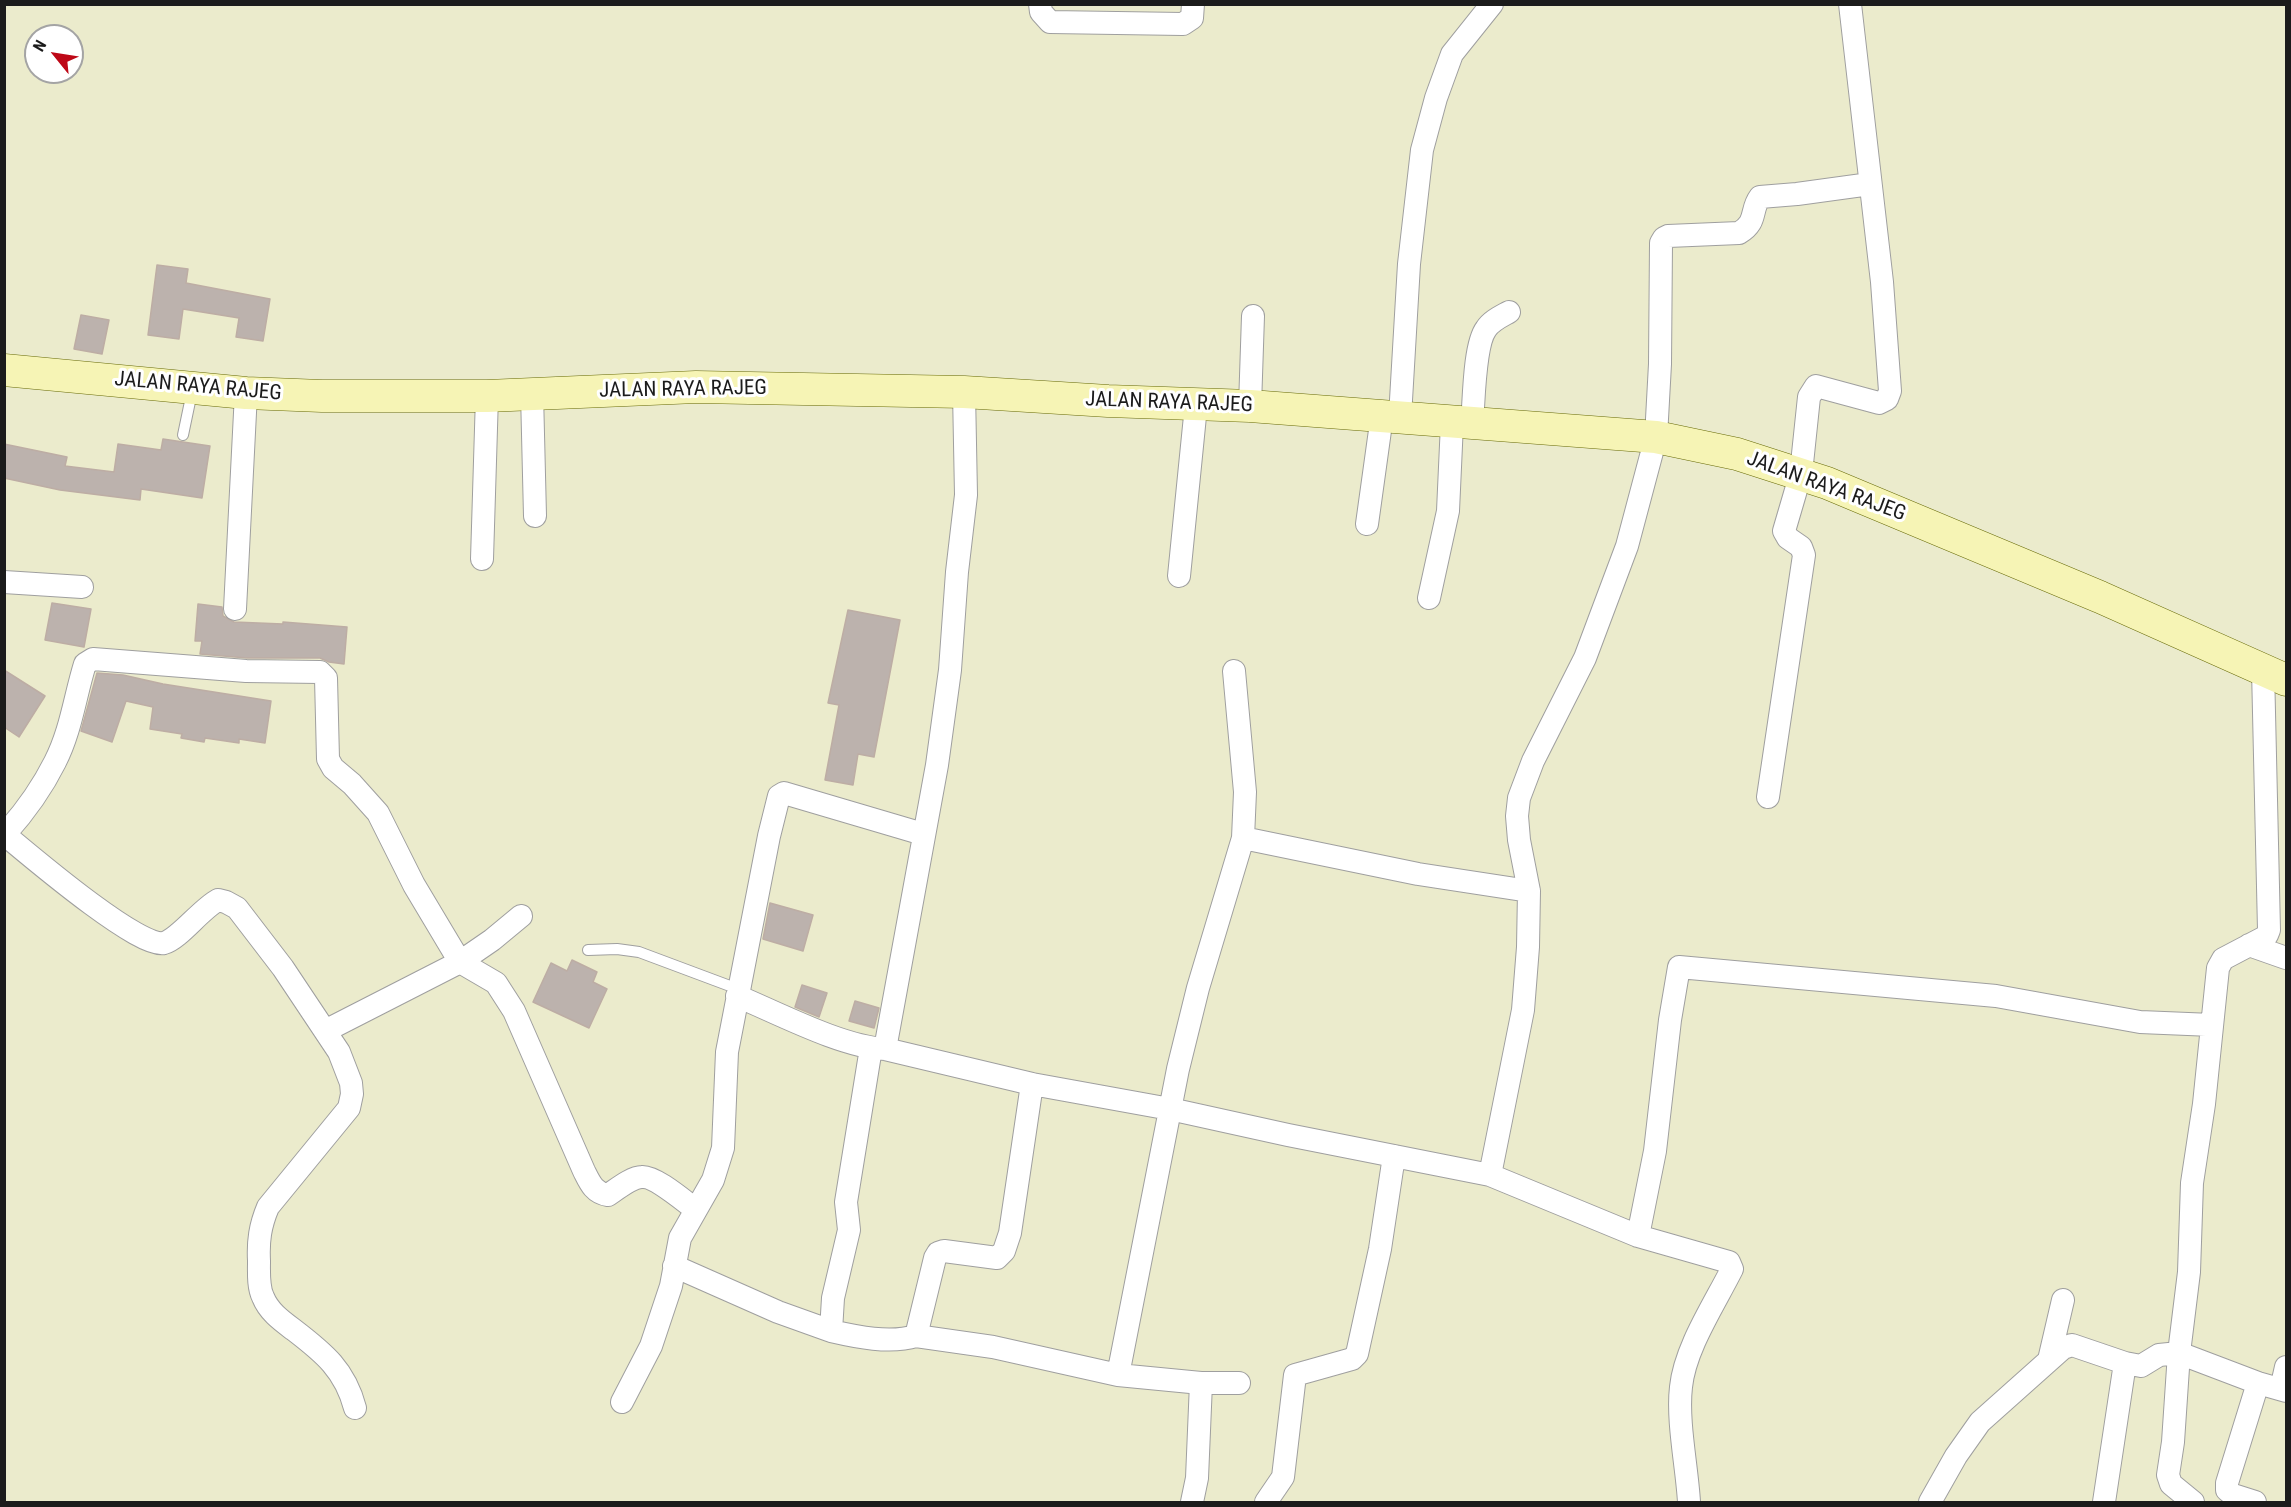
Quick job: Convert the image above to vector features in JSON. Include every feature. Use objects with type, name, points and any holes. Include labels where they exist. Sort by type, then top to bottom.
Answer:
[{"type":"main road","name":"JALAN RAYA RAJEG","points":[[4,370],[246,393],[322,396],[487,396],[696,387],[964,392],[1196,406],[1250,406],[1656,438],[1737,454],[1801,473],[2100,597],[2275,674]]},
{"type":"street","points":[[1040,4],[1041,12],[1050,22],[1118,13],[1183,24],[1192,18],[1193,4]]},
{"type":"street","points":[[1367,524],[1391,417],[1422,150],[1436,98],[1452,54],[1492,4]]},
{"type":"street","points":[[1768,796],[1804,555],[1802,546],[1788,538],[1784,531],[1801,473],[1811,390],[1816,386],[1879,403],[1887,399],[1890,391],[1882,282],[1850,4]]},
{"type":"street","points":[[1491,1175],[1523,1010],[1528,947],[1529,891],[1519,840],[1520,798],[1533,761],[1586,658],[1627,546],[1656,438],[1660,364],[1660,254],[1664,238],[1739,233],[1746,229],[1755,216],[1756,203],[1760,197],[1870,184]]},
{"type":"street","points":[[1429,597],[1448,512],[1462,423],[1479,346],[1484,330],[1495,319],[1509,312]]},
{"type":"street","points":[[1250,406],[1254,316]]},
{"type":"street","points":[[831,1331],[833,1298],[849,1230],[846,1202],[937,765],[950,670],[957,572],[966,495],[964,392]]},
{"type":"street","points":[[235,609],[246,393]]},
{"type":"street","points":[[532,393],[535,516]]},
{"type":"street","points":[[483,559],[487,396]]},
{"type":"street","points":[[1179,576],[1196,406]]},
{"type":"street","points":[[4,582],[82,587]]},
{"type":"street","points":[[355,1408],[338,1368],[280,1320],[263,1299],[260,1290],[258,1242],[261,1224],[268,1208],[349,1108],[352,1094],[351,1083],[339,1052],[283,968],[237,908],[218,900],[167,942],[156,943],[115,920],[78,895],[38,864],[5,834],[56,762],[72,716],[84,664],[87,661],[93,659],[246,671],[320,672],[326,678],[328,759],[333,768],[352,784],[378,813],[414,885],[460,962],[496,983],[514,1011],[584,1171],[594,1188],[603,1194],[608,1194],[638,1178],[645,1177],[695,1209]]},
{"type":"street","points":[[1118,1375],[1170,1109],[1198,988],[1243,838],[1245,792],[1234,671]]},
{"type":"street","points":[[2193,1503],[2171,1484],[2168,1475],[2189,1272],[2192,1183],[2204,1104],[2220,963],[2223,959],[2267,935],[2269,924],[2275,674]]},
{"type":"street","points":[[622,1402],[651,1346],[671,1286],[680,1238],[713,1180],[723,1148],[727,1052],[769,836],[781,794],[923,834]]},
{"type":"street","points":[[1243,838],[1418,874],[1529,891]]},
{"type":"street","points":[[325,1031],[460,962],[521,916]]},
{"type":"street","points":[[2249,945],[2286,958]]},
{"type":"street","points":[[1638,1236],[1655,1152],[1670,1020],[1679,967],[1996,996],[2140,1023],[2212,1025]]},
{"type":"street","points":[[738,993],[829,1034],[878,1048],[1032,1084],[1170,1109],[1491,1175],[1638,1236],[1729,1262],[1732,1269],[1688,1356],[1681,1386],[1680,1408],[1689,1503]]},
{"type":"street","points":[[916,1336],[938,1253],[944,1251],[997,1258],[1004,1251],[1010,1233],[1032,1084]]},
{"type":"street","points":[[1266,1503],[1283,1477],[1295,1375],[1352,1359],[1357,1354],[1380,1249],[1394,1156]]},
{"type":"street","points":[[674,1266],[778,1312],[831,1331],[884,1339],[906,1339],[916,1336],[993,1347],[1118,1375],[1201,1383],[1239,1383]]},
{"type":"street","points":[[2049,1360],[2063,1300]]},
{"type":"street","points":[[1930,1503],[1956,1456],[1980,1422],[2063,1348],[2072,1345],[2141,1366],[2159,1355],[2179,1353],[2258,1383],[2284,1390],[2286,1367]]},
{"type":"street","points":[[2104,1503],[2125,1363]]},
{"type":"street","points":[[1192,1503],[1197,1478],[1201,1383]]},
{"type":"street","points":[[2255,1503],[2233,1495],[2227,1490],[2227,1483],[2258,1383]]},
{"type":"lane","points":[[183,435],[193,388]]},
{"type":"lane","points":[[588,950],[617,949],[639,952],[738,993]]},
{"type":"green space","points":[[5,5],[2286,5],[2286,1502],[5,1502]]},
{"type":"building","points":[[157,265],[188,269],[186,283],[270,299],[263,341],[236,337],[239,318],[183,309],[179,339],[148,335]]},
{"type":"building","points":[[81,315],[109,320],[102,354],[74,349]]},
{"type":"building","points":[[163,439],[210,446],[202,498],[141,489],[140,500],[60,490],[4,478],[4,444],[67,457],[65,466],[114,472],[118,444],[161,450]]},
{"type":"building","points":[[52,603],[91,609],[84,647],[45,640]]},
{"type":"building","points":[[198,604],[222,607],[223,616],[234,622],[283,624],[283,622],[347,627],[344,664],[320,658],[247,658],[200,654],[202,641],[195,641]]},
{"type":"building","points":[[848,610],[900,620],[874,757],[858,754],[853,785],[825,780],[839,705],[828,703]]},
{"type":"building","points":[[4,670],[45,696],[19,737],[4,727]]},
{"type":"building","points":[[97,673],[123,675],[163,684],[271,701],[265,743],[239,739],[239,743],[205,738],[204,742],[181,738],[182,734],[150,729],[153,707],[126,701],[112,742],[81,731]]},
{"type":"building","points":[[770,903],[813,915],[803,951],[763,939]]},
{"type":"building","points":[[572,960],[597,972],[593,982],[607,989],[589,1028],[533,1002],[551,963],[567,971]]},
{"type":"building","points":[[802,985],[827,993],[819,1017],[795,1007]]},
{"type":"building","points":[[855,1001],[879,1008],[874,1028],[849,1021]]}]
